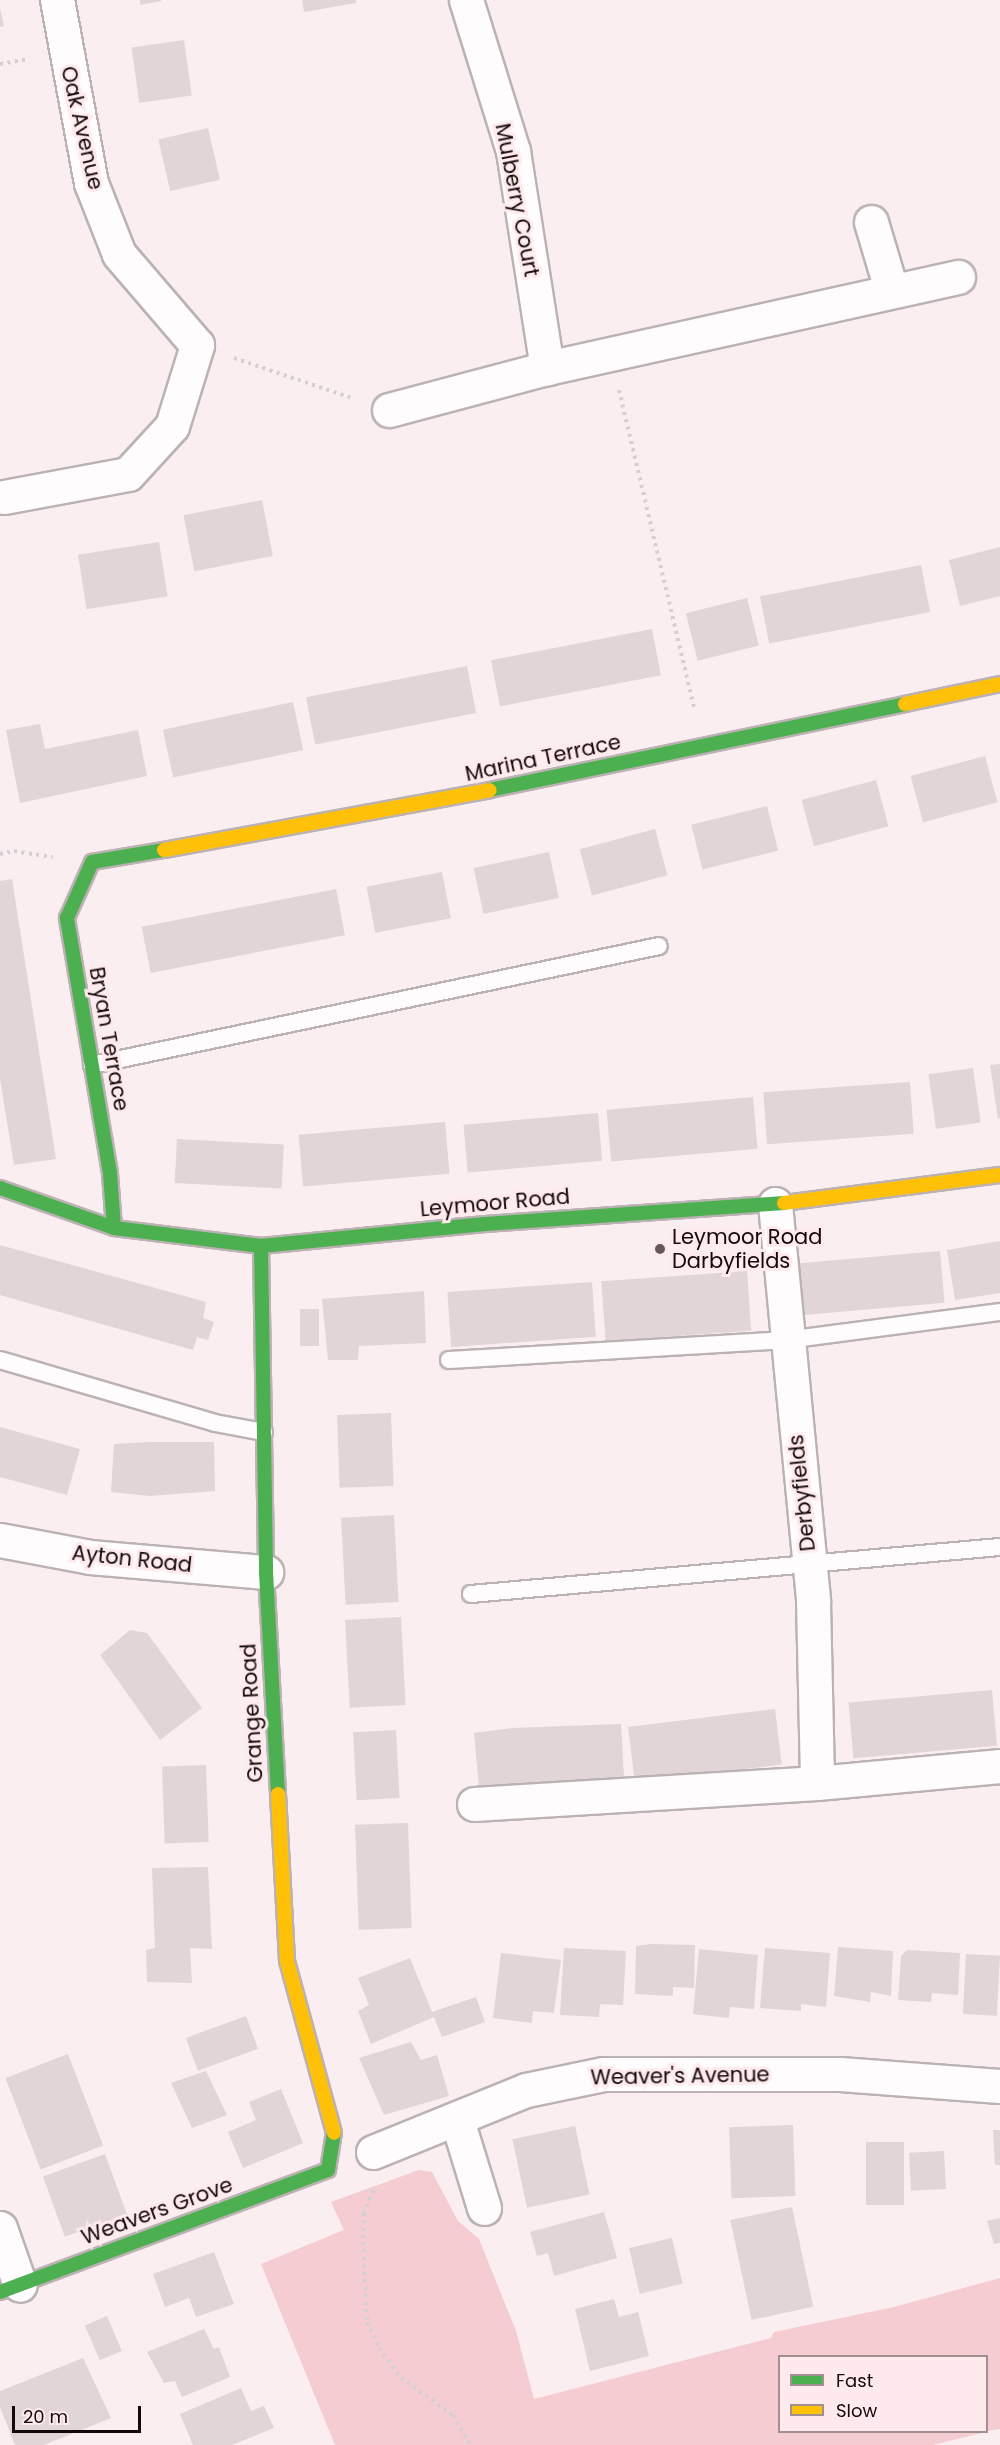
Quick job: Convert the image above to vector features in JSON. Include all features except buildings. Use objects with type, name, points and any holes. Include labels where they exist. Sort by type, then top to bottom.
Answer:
[{"type":"street","name":"Oak Avenue","points":[[57,0],[91,183],[119,254],[197,345]]},
{"type":"street","name":"Mulberry Court","points":[[466,0],[513,151],[547,368]]},
{"type":"street","points":[[871,222],[891,289]]},
{"type":"street","points":[[389,410],[610,353],[891,289],[958,277]]},
{"type":"street","points":[[4,497],[128,474],[172,426],[197,345]]},
{"type":"street","name":"Marina Terrace","points":[[92,862],[379,813],[1000,684]]},
{"type":"street","name":"Bryan Terrace","points":[[92,862],[67,918],[110,1173],[114,1228]]},
{"type":"street","name":"Leymoor Road","points":[[0,1188],[114,1228],[261,1246],[485,1224],[774,1204],[1000,1175]]},
{"type":"street","name":"Derbyfields","points":[[774,1204],[809,1564],[817,1783]]},
{"type":"street","name":"Grange Road","points":[[261,1246],[266,1572],[287,1961],[335,2128],[328,2170]]},
{"type":"street","name":"Ayton Road","points":[[0,1540],[90,1557],[266,1572]]},
{"type":"street","points":[[474,1803],[817,1783],[1000,1766]]},
{"type":"street","name":"Weaver's Avenue","points":[[372,2165],[457,2120],[526,2090],[603,2074],[840,2074],[1000,2086]]},
{"type":"street","points":[[457,2120],[484,2208]]},
{"type":"street","name":"Weavers Grove","points":[[10,2288],[328,2170]]},
{"type":"street","points":[[0,2228],[10,2288]]},
{"type":"lane","points":[[92,1065],[659,946]]},
{"type":"lane","points":[[449,1360],[787,1340],[1000,1312]]},
{"type":"lane","points":[[0,1360],[215,1423],[264,1432]]},
{"type":"lane","points":[[471,1594],[1000,1547]]},
{"type":"path","points":[[197,345],[389,410]]},
{"type":"path","points":[[610,353],[703,746]]},
{"type":"path","points":[[0,854],[14,851],[92,862]]},
{"type":"path","points":[[372,2165],[374,2188],[364,2213],[363,2242],[366,2266],[362,2294],[367,2322],[379,2348],[401,2378],[453,2415],[470,2445]]},
{"type":"shaded area","points":[[419,2170],[432,2172],[458,2221],[479,2239],[516,2331],[534,2399],[771,2338],[774,2332],[894,2307],[1000,2278],[1000,2429],[988,2431],[988,2355],[778,2355],[778,2433],[982,2433],[933,2445],[335,2445],[261,2264],[344,2230],[331,2202]]},
{"type":"traffic: fast","points":[[490,790],[905,704]]},
{"type":"traffic: fast","points":[[114,1228],[110,1173],[67,918],[92,862],[164,850]]},
{"type":"traffic: fast","points":[[0,1188],[114,1228],[261,1246],[485,1224],[784,1203]]},
{"type":"traffic: fast","points":[[261,1246],[266,1572],[278,1794]]},
{"type":"traffic: fast","points":[[0,2292],[328,2170],[334,2133]]},
{"type":"traffic: slow","points":[[905,704],[1000,684]]},
{"type":"traffic: slow","points":[[164,850],[490,790]]},
{"type":"traffic: slow","points":[[784,1203],[1000,1175]]},
{"type":"traffic: slow","points":[[278,1794],[287,1961],[334,2133]]},
{"type":"place","name":"Leymoor Road Darbyfields","points":[[660,1249]]}]
